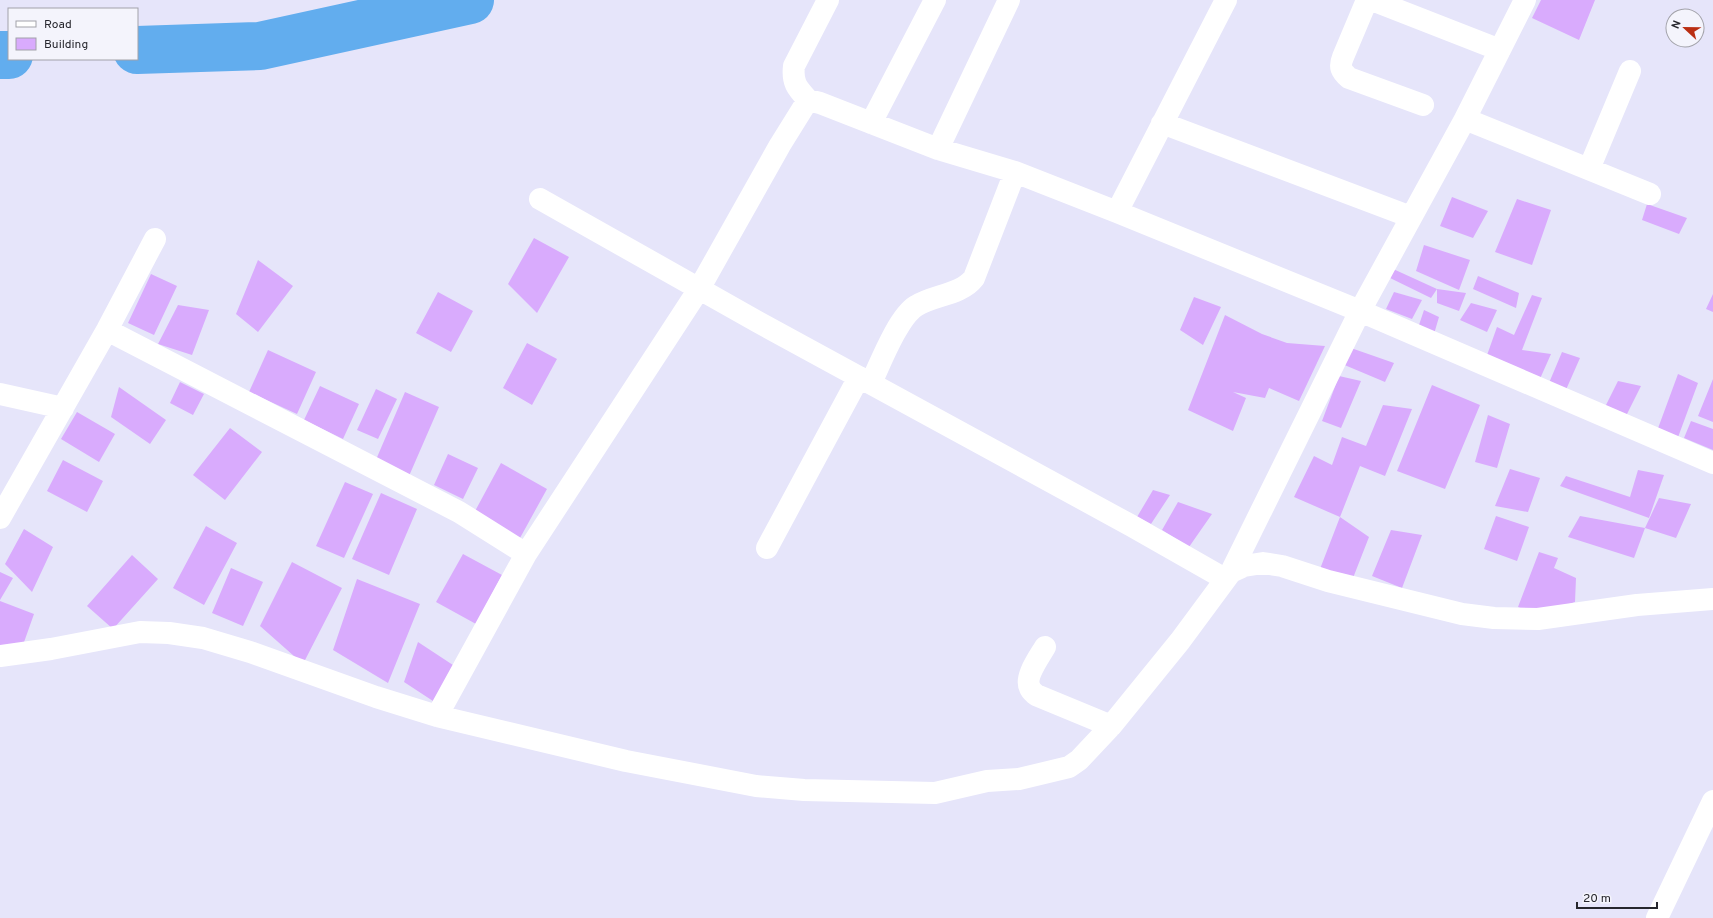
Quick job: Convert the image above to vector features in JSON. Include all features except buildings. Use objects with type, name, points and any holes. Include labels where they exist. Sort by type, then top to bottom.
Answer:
[{"type":"street","points":[[828,0],[794,66],[793,76],[796,86],[808,100],[820,103],[938,149],[1015,172],[1116,212],[1360,311],[1713,463]]},
{"type":"street","points":[[871,123],[935,0]]},
{"type":"street","points":[[938,149],[1009,0]]},
{"type":"street","points":[[1116,212],[1226,0]]},
{"type":"street","points":[[1367,0],[1343,57],[1340,66],[1341,69],[1349,78],[1423,105]]},
{"type":"street","points":[[1372,0],[1500,50]]},
{"type":"street","points":[[0,656],[50,649],[140,632],[169,633],[203,638],[250,652],[376,697],[437,716],[626,761],[756,786],[804,790],[935,793],[987,781],[1019,779],[1068,767],[1079,760],[1111,726],[1180,641],[1228,575],[1360,311],[1465,119],[1524,0]]},
{"type":"street","points":[[1589,169],[1630,72]]},
{"type":"street","points":[[437,716],[526,554],[699,289],[780,145],[808,100]]},
{"type":"street","points":[[1465,119],[1650,194]]},
{"type":"street","points":[[1162,123],[1411,217]]},
{"type":"street","points":[[768,548],[865,380],[907,314],[915,306],[958,290],[971,282],[974,278],[1015,172]]},
{"type":"street","points":[[540,199],[699,289],[1132,526],[1228,575]]},
{"type":"street","points":[[0,518],[107,330],[155,239]]},
{"type":"street","points":[[107,330],[459,512],[526,554]]},
{"type":"street","points":[[0,394],[63,408]]},
{"type":"street","points":[[1228,575],[1244,566],[1263,563],[1282,566],[1328,581],[1462,614],[1501,619],[1538,619],[1637,605],[1713,599]]},
{"type":"street","points":[[1045,647],[1028,679],[1030,689],[1036,694],[1111,726]]},
{"type":"street","points":[[1657,918],[1713,801]]},
{"type":"waterway","points":[[138,50],[260,46],[470,0]]},
{"type":"waterway","points":[[0,55],[8,55]]}]
